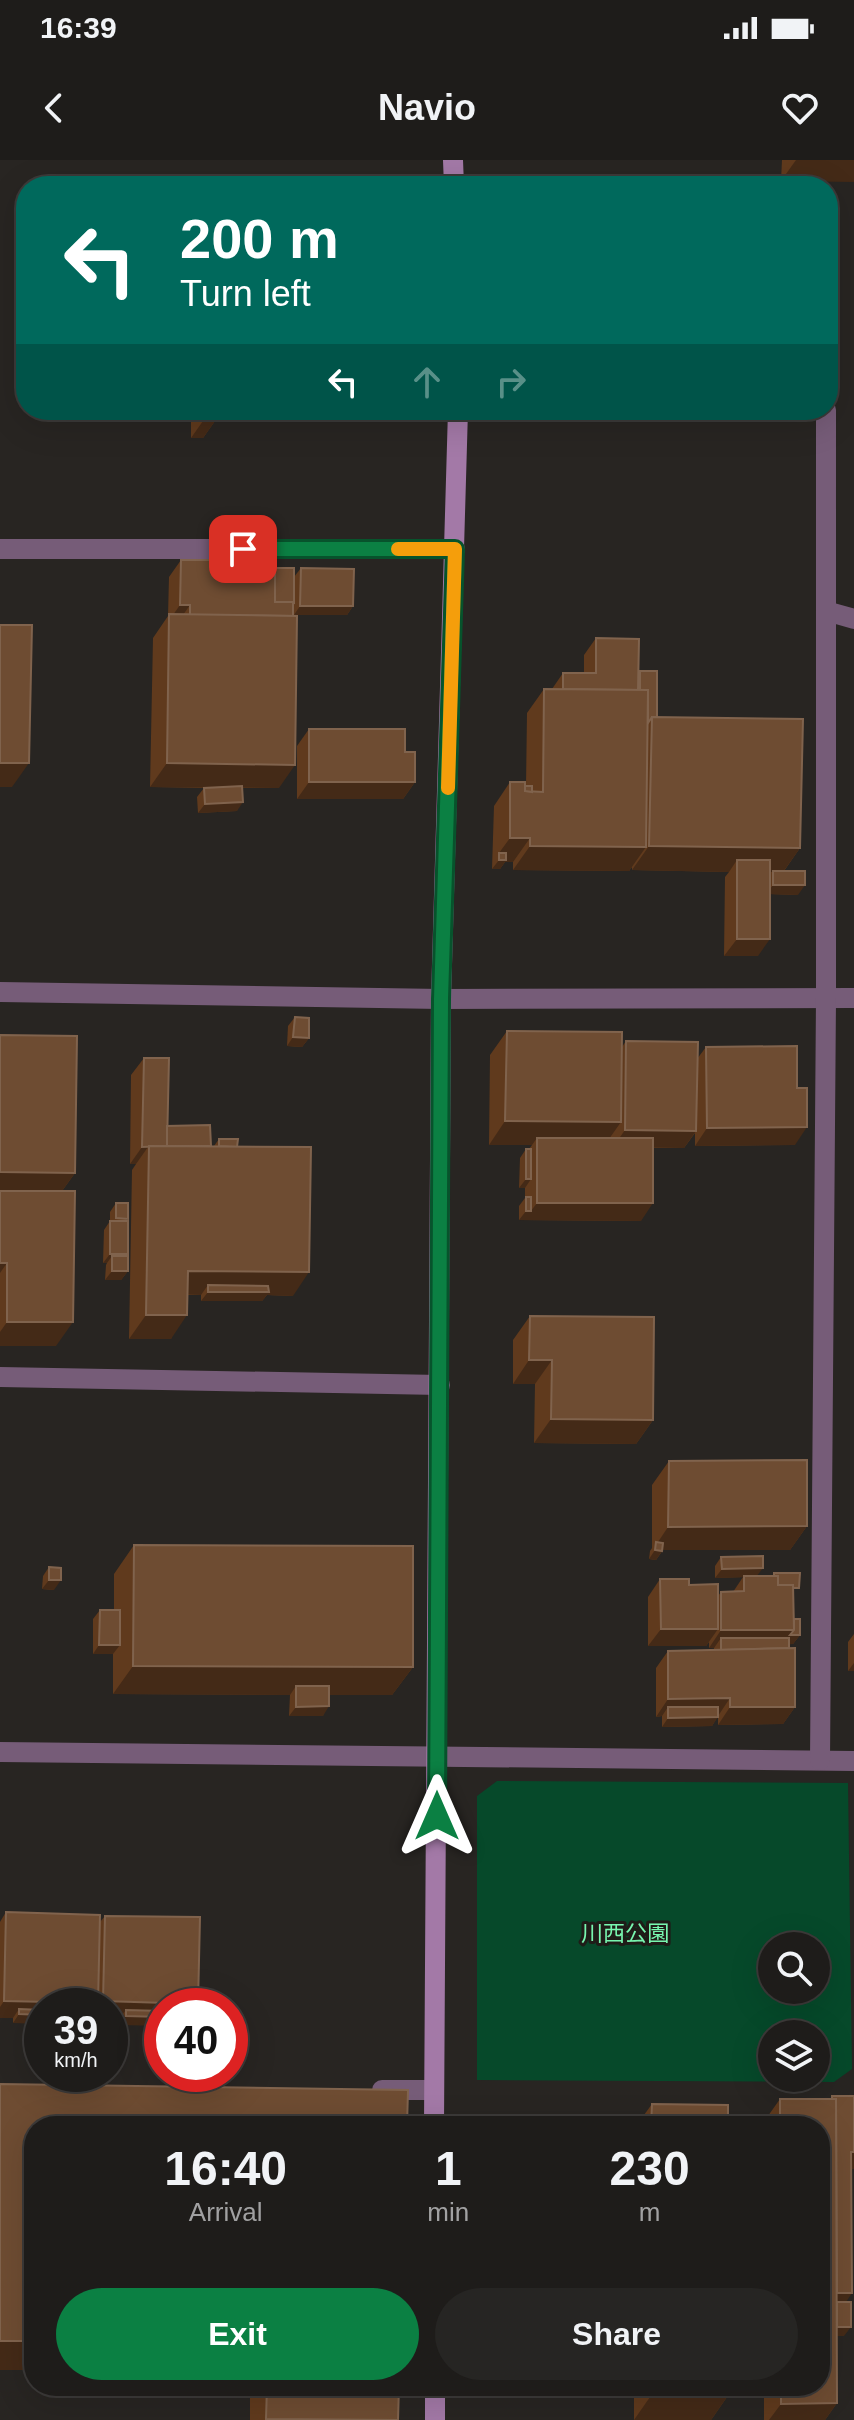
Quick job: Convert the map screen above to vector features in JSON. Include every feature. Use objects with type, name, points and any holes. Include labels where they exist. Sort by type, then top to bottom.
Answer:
[{"type":"street","points":[[434,2116],[441,999],[458,420]]},
{"type":"street","points":[[820,1760],[826,998],[826,420]]},
{"type":"street","points":[[0,549],[455,549]]},
{"type":"street","points":[[826,611],[854,619]]},
{"type":"street","points":[[0,992],[441,999],[854,998]]},
{"type":"street","points":[[0,1377],[440,1385]]},
{"type":"street","points":[[0,1752],[854,1761]]},
{"type":"street","points":[[357,2089],[434,2090]]},
{"type":"street","points":[[435,2396],[435,2420]]},
{"type":"green space","name":"川西公園","points":[[497,1781],[848,1783],[852,2069],[830,2082],[830,2020],[758,2020],[758,2082],[477,2080],[477,1796]]},
{"type":"building","points":[[181,560],[275,560],[275,602],[293,602],[293,616],[190,615],[190,605],[180,605]]},
{"type":"building","points":[[275,568],[294,568],[294,604],[275,602]]},
{"type":"building","points":[[301,568],[354,569],[353,606],[300,606]]},
{"type":"building","points":[[169,614],[297,616],[295,765],[167,763]]},
{"type":"building","points":[[0,625],[32,625],[29,763],[0,763]]},
{"type":"building","points":[[596,638],[639,639],[638,690],[563,689],[563,673],[596,673]]},
{"type":"building","points":[[640,671],[657,671],[657,717],[652,717],[648,723],[648,690],[640,690]]},
{"type":"building","points":[[544,689],[648,690],[646,847],[530,846],[530,838],[510,838],[510,782],[525,782],[525,791],[543,792]]},
{"type":"building","points":[[652,717],[803,719],[800,848],[649,846]]},
{"type":"building","points":[[309,729],[405,729],[405,752],[415,752],[415,782],[309,782]]},
{"type":"building","points":[[242,786],[243,802],[205,804],[204,788]]},
{"type":"building","points":[[499,853],[506,853],[506,860],[499,860]]},
{"type":"building","points":[[737,860],[770,860],[770,939],[737,939]]},
{"type":"building","points":[[773,871],[805,871],[805,885],[773,885]]},
{"type":"building","points":[[295,1017],[309,1018],[309,1038],[293,1037]]},
{"type":"building","points":[[507,1031],[622,1032],[621,1122],[505,1121]]},
{"type":"building","points":[[0,1035],[77,1036],[75,1173],[0,1172]]},
{"type":"building","points":[[626,1041],[698,1042],[696,1131],[625,1130]]},
{"type":"building","points":[[797,1046],[797,1088],[807,1088],[807,1127],[707,1128],[706,1047]]},
{"type":"building","points":[[144,1058],[169,1058],[167,1146],[142,1147]]},
{"type":"building","points":[[210,1125],[211,1146],[167,1146],[167,1126]]},
{"type":"building","points":[[537,1138],[653,1138],[653,1203],[537,1203]]},
{"type":"building","points":[[219,1139],[238,1139],[237,1147],[219,1146]]},
{"type":"building","points":[[149,1146],[311,1147],[309,1272],[188,1271],[187,1315],[146,1315]]},
{"type":"building","points":[[526,1149],[531,1149],[531,1179],[526,1179]]},
{"type":"building","points":[[0,1191],[75,1191],[73,1322],[7,1322],[7,1263],[0,1263]]},
{"type":"building","points":[[526,1197],[531,1197],[531,1211],[526,1211]]},
{"type":"building","points":[[116,1203],[128,1203],[128,1219],[116,1218]]},
{"type":"building","points":[[110,1221],[128,1221],[128,1254],[110,1254]]},
{"type":"building","points":[[112,1256],[128,1256],[128,1271],[112,1271]]},
{"type":"building","points":[[208,1285],[268,1286],[269,1292],[208,1292]]},
{"type":"building","points":[[530,1316],[654,1317],[653,1420],[551,1419],[552,1360],[529,1360]]},
{"type":"building","points":[[807,1460],[807,1526],[668,1527],[669,1461]]},
{"type":"building","points":[[656,1542],[663,1543],[662,1551],[655,1550]]},
{"type":"building","points":[[134,1545],[413,1546],[413,1667],[133,1666]]},
{"type":"building","points":[[763,1556],[763,1568],[722,1569],[721,1557]]},
{"type":"building","points":[[49,1567],[61,1568],[61,1580],[49,1580]]},
{"type":"building","points":[[774,1573],[800,1573],[799,1588],[778,1585],[778,1576]]},
{"type":"building","points":[[744,1576],[778,1576],[778,1585],[793,1585],[794,1630],[721,1630],[721,1592],[744,1591]]},
{"type":"building","points":[[660,1579],[689,1579],[689,1585],[718,1584],[718,1629],[661,1629]]},
{"type":"building","points":[[100,1610],[120,1610],[120,1645],[99,1645]]},
{"type":"building","points":[[794,1619],[800,1619],[800,1635],[790,1635],[794,1630]]},
{"type":"building","points":[[721,1638],[789,1638],[789,1648],[721,1650]]},
{"type":"building","points":[[795,1648],[795,1707],[730,1707],[730,1698],[668,1699],[668,1651]]},
{"type":"building","points":[[296,1686],[329,1686],[329,1706],[296,1707]]},
{"type":"building","points":[[668,1707],[718,1707],[718,1717],[668,1718]]},
{"type":"building","points":[[6,1912],[100,1915],[98,1988],[24,1988],[24,2001],[4,2001]]},
{"type":"building","points":[[105,1916],[200,1917],[198,1988],[144,1988],[144,2002],[128,2002],[128,1988],[103,1988]]},
{"type":"building","points":[[128,2010],[144,2010],[144,2016],[128,2016]]},
{"type":"building","points":[[0,2084],[24,2084],[24,2092],[128,2092],[128,2086],[144,2086],[144,2092],[248,2092],[248,2088],[408,2090],[407,2116],[24,2116],[24,2341],[0,2341]]},
{"type":"building","points":[[832,2096],[854,2096],[854,2152],[851,2152],[852,2293],[837,2293],[836,2099]]},
{"type":"building","points":[[780,2099],[836,2099],[837,2403],[781,2404],[781,2396],[830,2396],[830,2116],[780,2116]]},
{"type":"building","points":[[652,2104],[728,2105],[728,2116],[651,2116]]},
{"type":"building","points":[[837,2302],[851,2302],[851,2327],[837,2327]]},
{"type":"building","points":[[267,2396],[399,2396],[398,2420],[266,2419]]},
{"type":"building","points":[[650,2396],[727,2396],[727,2397]]},
{"type":"slow traffic","points":[[398,549],[455,549],[448,788]]},
{"type":"route","points":[[243,549],[455,549],[441,999],[437,1816]]}]
